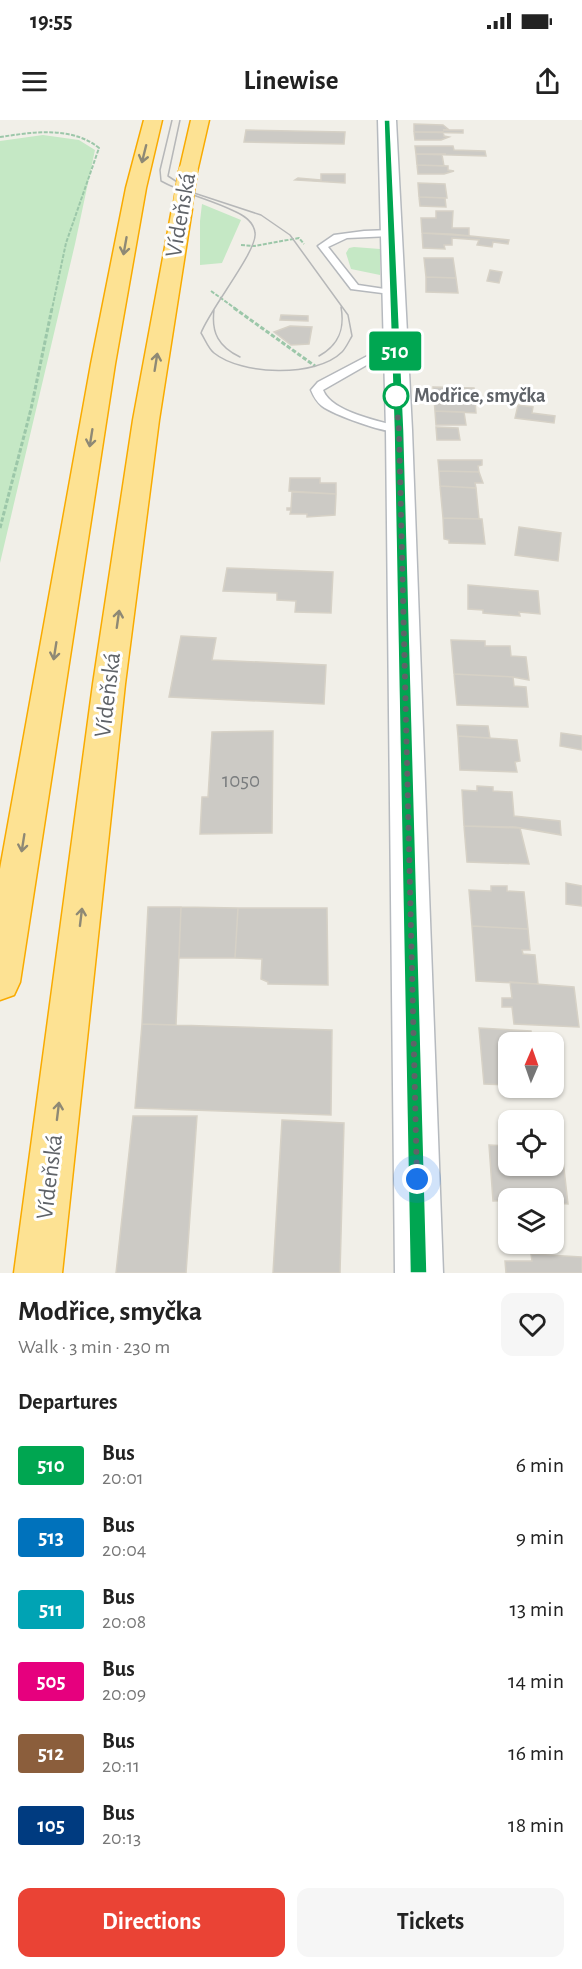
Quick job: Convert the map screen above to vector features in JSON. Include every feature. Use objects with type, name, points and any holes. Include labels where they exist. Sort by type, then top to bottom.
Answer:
[{"type":"highway","name":"Vídeňská","points":[[38,1273],[109,684],[146,420],[182,209],[200,120]]},
{"type":"highway","name":"Vídeňská","points":[[2,963],[93,421],[136,188],[125,168],[143,121]]},
{"type":"street","points":[[387,120],[399,430],[419,1273]]},
{"type":"lane","points":[[391,233],[356,234],[332,238],[323,246],[355,287],[394,293]]},
{"type":"lane","points":[[394,345],[322,384],[316,390],[317,397],[322,402],[352,416],[399,430]]},
{"type":"path","points":[[0,137],[33,133],[67,134],[91,141],[99,148],[66,243],[31,409],[0,528]]},
{"type":"path","points":[[241,245],[254,246],[299,238]]},
{"type":"path","points":[[211,291],[321,370]]},
{"type":"green space","points":[[43,135],[79,140],[95,150],[0,563],[0,141]]},
{"type":"green space","points":[[202,204],[241,220],[222,263],[200,265]]},
{"type":"green space","points":[[349,248],[380,249],[380,275],[351,269],[346,253]]},
{"type":"building","points":[[414,124],[443,125],[448,129],[443,130],[463,130],[463,133],[414,132]]},
{"type":"building","points":[[246,130],[345,132],[344,144],[244,142]]},
{"type":"building","points":[[414,132],[443,132],[444,136],[449,137],[441,140],[415,140]]},
{"type":"building","points":[[415,146],[453,146],[454,150],[485,151],[486,156],[416,154]]},
{"type":"building","points":[[416,154],[446,154],[442,155],[444,166],[417,165]]},
{"type":"building","points":[[417,165],[448,166],[448,170],[454,171],[444,174],[418,174]]},
{"type":"building","points":[[321,174],[345,174],[345,183],[295,180],[298,178],[321,180]]},
{"type":"building","points":[[418,183],[445,184],[447,198],[419,197]]},
{"type":"building","points":[[419,197],[445,198],[446,207],[420,206]]},
{"type":"building","points":[[436,211],[453,211],[452,228],[469,228],[469,236],[422,233],[421,218],[436,218]]},
{"type":"building","points":[[422,233],[509,240],[508,244],[493,242],[492,247],[477,245],[479,240],[452,238],[452,245],[444,245],[445,249],[423,248]]},
{"type":"building","points":[[424,258],[453,258],[456,278],[426,277]]},
{"type":"building","points":[[490,270],[502,272],[499,283],[487,281]]},
{"type":"building","points":[[426,277],[456,278],[458,293],[426,292]]},
{"type":"building","points":[[281,315],[308,316],[308,321],[280,320]]},
{"type":"building","points":[[290,326],[312,327],[309,344],[291,345],[274,332]]},
{"type":"building","points":[[433,387],[474,388],[476,413],[435,411]]},
{"type":"building","points":[[518,405],[533,407],[532,413],[555,416],[554,423],[515,418]]},
{"type":"building","points":[[435,411],[464,412],[466,425],[436,425]]},
{"type":"building","points":[[436,427],[458,428],[460,440],[437,440]]},
{"type":"building","points":[[438,460],[482,460],[482,465],[478,466],[479,472],[439,471]]},
{"type":"building","points":[[439,471],[479,472],[483,483],[475,483],[476,488],[440,486]]},
{"type":"building","points":[[290,478],[320,478],[320,483],[336,483],[336,494],[289,491]]},
{"type":"building","points":[[440,486],[476,488],[479,519],[443,518]]},
{"type":"building","points":[[292,492],[336,494],[335,515],[307,517],[307,514],[290,514],[291,510],[287,508],[291,508]]},
{"type":"building","points":[[443,518],[482,519],[485,544],[449,543],[449,540],[444,539]]},
{"type":"building","points":[[519,527],[561,533],[558,561],[515,555]]},
{"type":"building","points":[[227,568],[333,572],[331,613],[295,612],[296,601],[277,600],[277,593],[223,591]]},
{"type":"building","points":[[468,585],[538,591],[540,614],[519,612],[520,616],[483,613],[483,610],[468,609]]},
{"type":"building","points":[[181,636],[216,638],[212,660],[326,665],[324,704],[169,697]]},
{"type":"building","points":[[451,640],[485,641],[485,646],[510,646],[511,656],[526,657],[529,680],[454,674]]},
{"type":"building","points":[[454,674],[513,677],[514,686],[526,687],[528,707],[457,705]]},
{"type":"building","points":[[457,725],[488,726],[490,738],[458,736]]},
{"type":"building","points":[[273,731],[272,833],[200,834],[202,797],[208,797],[212,732]]},
{"type":"building","points":[[561,733],[582,736],[582,750],[560,746]]},
{"type":"building","points":[[458,736],[517,740],[520,761],[515,762],[517,772],[460,770]]},
{"type":"building","points":[[477,786],[493,787],[493,791],[512,792],[514,816],[560,821],[561,835],[515,827],[464,826],[462,790],[477,791]]},
{"type":"building","points":[[464,826],[520,828],[529,864],[467,862]]},
{"type":"building","points":[[566,883],[582,886],[582,906],[566,904]]},
{"type":"building","points":[[491,886],[507,886],[507,891],[524,892],[528,929],[472,926],[469,890],[491,891]]},
{"type":"building","points":[[148,907],[181,907],[176,1025],[142,1024]]},
{"type":"building","points":[[181,907],[238,908],[235,958],[179,958]]},
{"type":"building","points":[[238,908],[327,908],[328,985],[268,984],[261,979],[262,959],[235,958]]},
{"type":"building","points":[[472,926],[528,929],[530,950],[522,950],[523,954],[535,955],[538,984],[476,981]]},
{"type":"building","points":[[510,982],[574,987],[579,1027],[514,1024],[512,1007],[502,1007],[502,998],[512,998]]},
{"type":"building","points":[[142,1024],[332,1030],[331,1115],[135,1108]]},
{"type":"building","points":[[479,1028],[531,1031],[498,1032],[498,1085],[484,1084]]},
{"type":"building","points":[[133,1116],[197,1116],[186,1273],[116,1273]]},
{"type":"building","points":[[282,1120],[344,1123],[340,1273],[273,1273]]},
{"type":"building","points":[[489,1145],[498,1145],[498,1176],[564,1176],[564,1169],[568,1204],[564,1204],[564,1188],[498,1188],[498,1201],[493,1201]]},
{"type":"building","points":[[531,1254],[582,1257],[582,1273],[506,1273],[505,1261],[532,1261]]},
{"type":"tram line","points":[[172,120],[160,170],[161,181],[241,214],[248,219],[255,233],[254,241],[242,266],[214,310]]},
{"type":"tram line","points":[[180,120],[168,176],[194,193],[261,215],[290,235],[348,315],[352,336],[342,352],[315,366],[278,371],[242,366],[214,353],[201,333],[214,310]]},
{"type":"tram line","points":[[319,356],[326,352],[339,336],[342,322],[341,307]]},
{"type":"tram line","points":[[214,310],[214,326],[218,338],[227,349],[240,357]]},
{"type":"bus line","name":"510","points":[[387,120],[399,430],[419,1273]]},
{"type":"place","name":"Modřice, smyčka","points":[[396,396]]},
{"type":"route","points":[[396,396],[399,430],[417,1179]]}]
